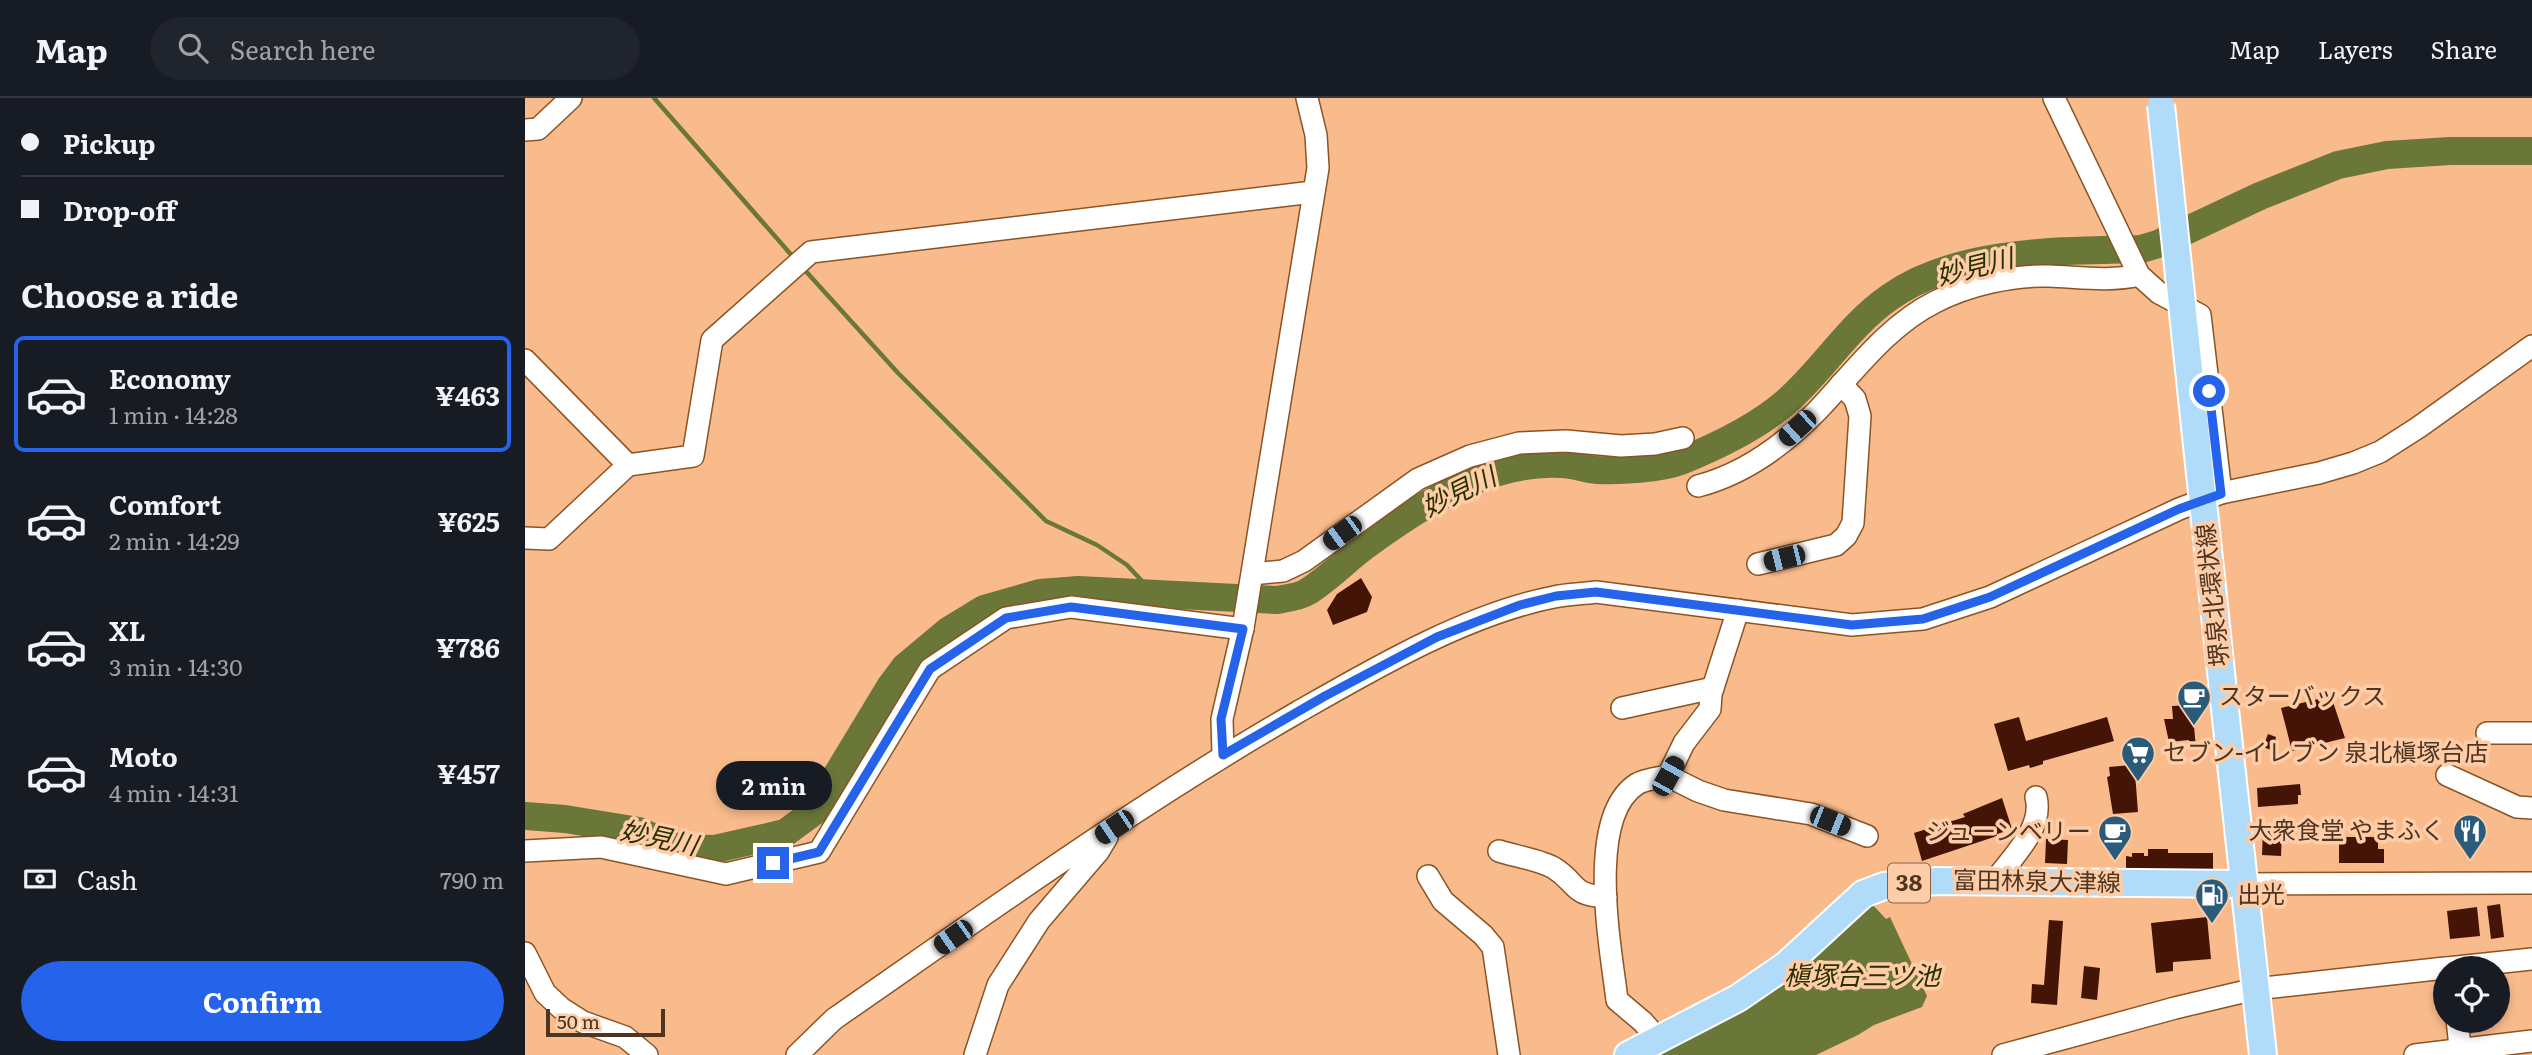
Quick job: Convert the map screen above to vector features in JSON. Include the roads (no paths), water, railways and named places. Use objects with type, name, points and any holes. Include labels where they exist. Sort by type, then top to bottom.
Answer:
[{"type":"main road","name":"堺泉北環状線","points":[[2161,102],[2243,884]]},
{"type":"main road","name":"富田林泉大津線","points":[[1628,1055],[1738,998],[1786,965],[1863,894],[1897,883],[2243,884]]},
{"type":"main road","points":[[2243,884],[2263,1055]]},
{"type":"street","points":[[525,130],[538,129],[571,98]]},
{"type":"street","points":[[1223,755],[1221,719],[1243,629],[1318,168],[1316,135],[1307,98]]},
{"type":"street","points":[[2054,98],[2139,275],[2159,293],[2200,315],[2221,494]]},
{"type":"street","points":[[525,538],[549,539],[628,465],[693,456],[712,340],[811,252],[1313,192]]},
{"type":"street","points":[[1698,486],[1722,480],[1779,444],[1815,412],[1870,352],[1909,318],[1935,302],[1968,289],[2004,280],[2045,275],[2118,280],[2139,275]]},
{"type":"street","points":[[797,1055],[834,1019],[1223,755],[1325,696],[1437,637],[1520,605],[1556,596],[1596,592],[1852,625],[1923,619],[1990,597],[2179,509],[2221,494],[2319,473],[2379,452],[2419,427],[2532,346]]},
{"type":"street","points":[[525,360],[628,465]]},
{"type":"street","points":[[1758,564],[1836,545],[1846,536],[1853,523],[1860,416],[1855,399],[1841,384]]},
{"type":"street","points":[[1252,574],[1283,571],[1304,561],[1418,479],[1470,456],[1519,443],[1566,441],[1621,446],[1655,444],[1683,438]]},
{"type":"street","points":[[525,851],[601,847],[726,874],[819,852],[930,669],[1006,618],[1071,607],[1243,629]]},
{"type":"street","points":[[1668,776],[1684,743],[1710,709],[1713,688],[1738,610]]},
{"type":"street","points":[[1622,708],[1713,688]]},
{"type":"street","points":[[2487,733],[2532,733]]},
{"type":"street","points":[[2447,775],[2517,807],[2532,808]]},
{"type":"street","points":[[1658,1039],[1617,1000],[1606,897],[1606,846],[1613,819],[1625,795],[1638,783],[1668,776],[1724,800],[1811,814],[1867,836]]},
{"type":"street","points":[[1994,882],[2031,832],[2039,808],[2036,797]]},
{"type":"street","points":[[975,1055],[998,985],[1039,921],[1098,852],[1114,827]]},
{"type":"street","points":[[1499,851],[1553,867],[1579,892],[1589,896],[1606,897]]},
{"type":"street","points":[[1429,876],[1443,901],[1493,947],[1509,1055]]},
{"type":"street","points":[[2243,884],[2532,883]]},
{"type":"street","points":[[525,953],[545,993],[561,1008],[583,1022],[625,1037],[647,1055]]},
{"type":"street","points":[[2510,961],[2532,959]]},
{"type":"street","points":[[2003,1055],[2069,1046],[2256,989],[2433,970]]},
{"type":"street","points":[[2459,1033],[2461,1052]]},
{"type":"street","points":[[2416,1055],[2461,1052],[2532,1041]]},
{"type":"water","name":"槇塚台三ツ池","points":[[1871,903],[1886,919],[1890,917],[1927,996],[1922,1007],[1874,1025],[1816,1055],[1654,1055]]},
{"type":"waterway","points":[[654,98],[794,258]]},
{"type":"waterway","name":"妙見川","points":[[525,816],[565,819],[639,831],[678,848],[715,849],[785,833],[815,811],[890,687],[905,667],[948,631],[984,609],[1040,593],[1078,590],[1277,600],[1304,594],[1411,514],[1447,493],[1483,477],[1521,466],[1548,464],[1597,470],[1651,468],[1681,461],[1723,443],[1786,402],[1875,308],[1917,281],[1947,270],[1978,261],[2044,252],[2141,249],[2338,165],[2387,155],[2450,151],[2532,151]]},
{"type":"waterway","points":[[802,267],[898,373],[1046,521],[1097,545],[1127,565],[1155,595]]},
{"type":"place","name":"スターバックス","points":[[2194,727]]},
{"type":"place","name":"セブン-イレブン 泉北槇塚台店","points":[[2138,783]]},
{"type":"place","name":"大衆食堂 やまふく","points":[[2470,861]]},
{"type":"place","name":"ジューンベリー","points":[[2115,862]]},
{"type":"place","name":"出光","points":[[2212,925]]}]
